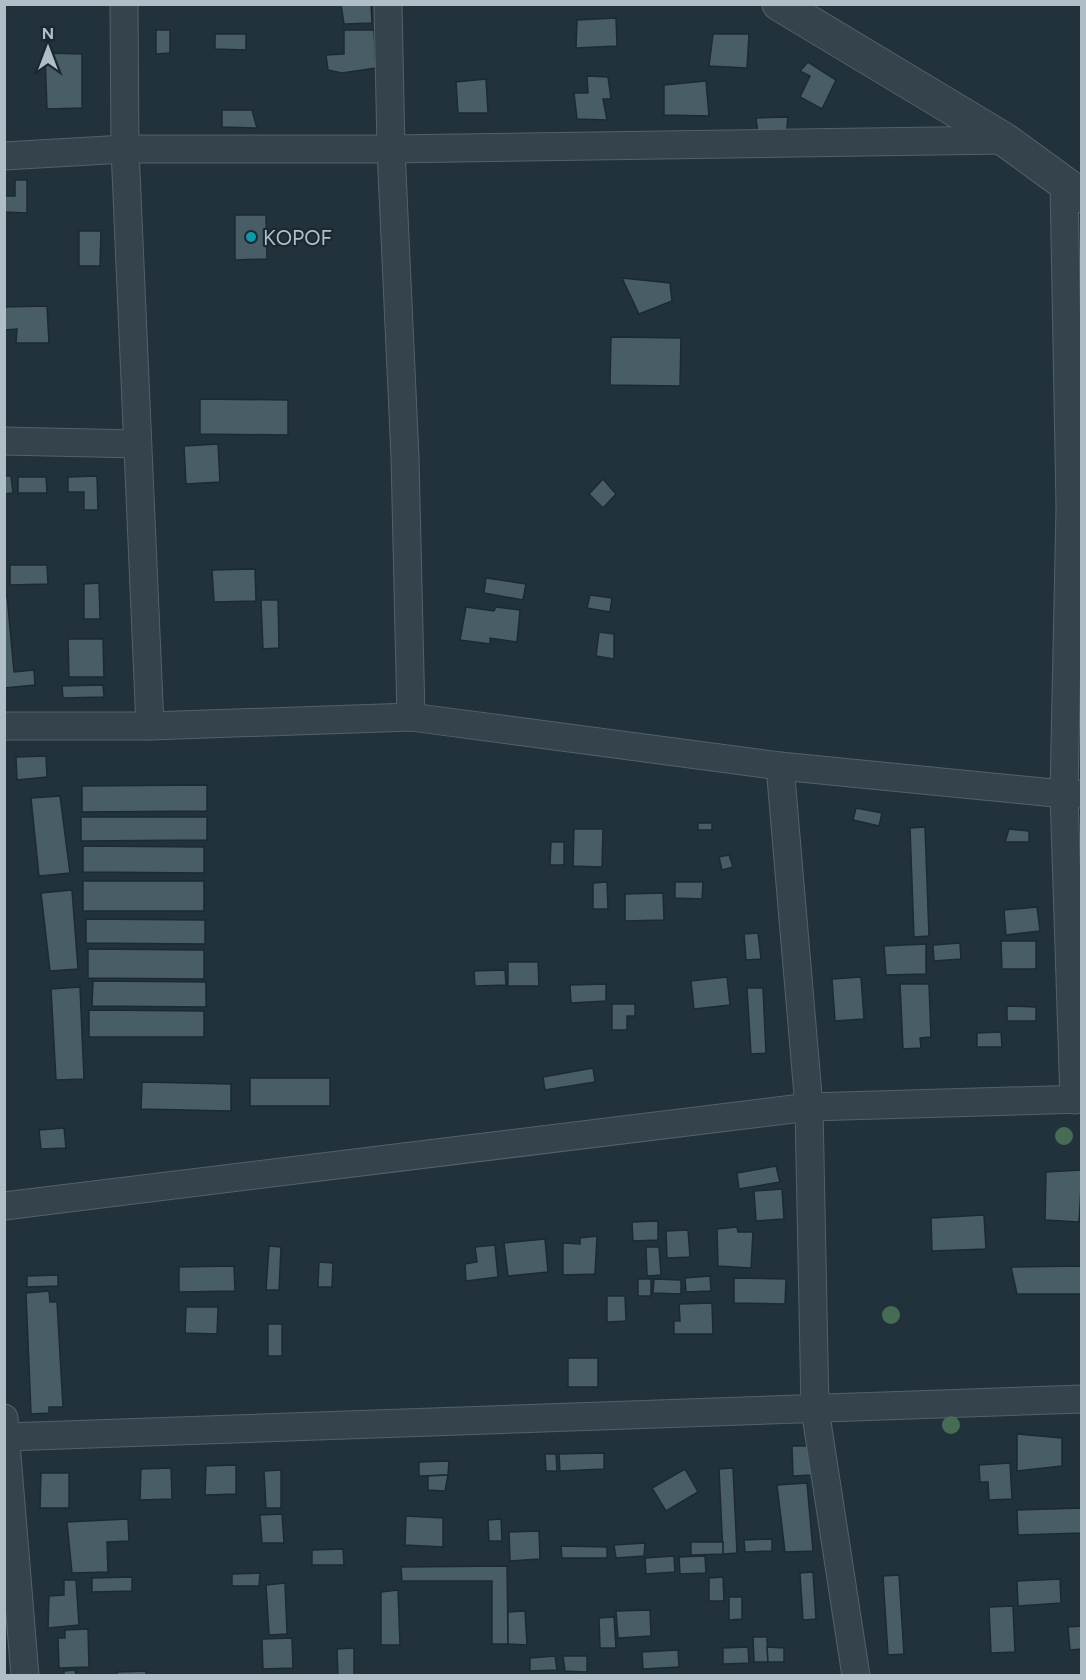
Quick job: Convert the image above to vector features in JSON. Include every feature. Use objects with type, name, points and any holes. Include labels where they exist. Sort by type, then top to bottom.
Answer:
[{"type":"street","points":[[124,4],[125,149],[150,726]]},
{"type":"street","points":[[388,4],[391,149],[405,457],[411,717]]},
{"type":"street","points":[[4,1206],[809,1107],[1078,1100],[1073,794],[1076,506],[1073,189],[1005,140],[779,4]]},
{"type":"street","points":[[4,156],[125,149],[391,149],[1005,140]]},
{"type":"street","points":[[4,441],[137,444]]},
{"type":"street","points":[[4,726],[150,726],[411,717],[780,766],[1073,794]]},
{"type":"street","points":[[780,766],[809,1107],[815,1409],[856,1676]]},
{"type":"street","points":[[25,1676],[8,1514],[5,1427],[815,1409],[1082,1399]]},
{"type":"building","points":[[341,4],[371,4],[372,23],[344,24]]},
{"type":"building","points":[[616,18],[617,46],[576,48],[577,20]]},
{"type":"building","points":[[156,30],[170,30],[170,53],[156,54]]},
{"type":"building","points":[[344,30],[374,30],[376,68],[342,73],[328,70],[326,55],[344,54]]},
{"type":"building","points":[[215,34],[246,34],[246,50],[215,49]]},
{"type":"building","points":[[713,34],[749,34],[747,68],[709,66]]},
{"type":"building","points":[[45,53],[82,54],[82,108],[47,109]]},
{"type":"building","points":[[808,62],[836,80],[822,109],[800,97],[810,76],[800,71]]},
{"type":"building","points":[[587,76],[608,77],[611,99],[603,99],[607,120],[577,119],[574,93],[588,93]]},
{"type":"building","points":[[486,79],[488,113],[458,113],[456,82]]},
{"type":"building","points":[[706,81],[709,116],[664,115],[664,85]]},
{"type":"building","points":[[222,110],[252,110],[257,128],[222,127]]},
{"type":"building","points":[[788,117],[786,135],[758,135],[756,118]]},
{"type":"building","points":[[15,180],[27,180],[27,213],[4,212],[4,196],[15,196]]},
{"type":"building","name":"KOPOF","points":[[235,215],[266,215],[267,259],[235,260]]},
{"type":"building","points":[[79,231],[101,231],[100,266],[79,266]]},
{"type":"building","points":[[622,278],[670,283],[672,301],[639,314]]},
{"type":"building","points":[[47,306],[49,343],[16,343],[17,329],[4,330],[4,307]]},
{"type":"building","points":[[611,337],[681,338],[680,386],[610,385]]},
{"type":"building","points":[[200,399],[288,400],[288,435],[200,434]]},
{"type":"building","points":[[218,444],[220,482],[186,484],[184,446]]},
{"type":"building","points":[[4,476],[11,476],[13,493],[4,494]]},
{"type":"building","points":[[97,476],[98,510],[84,510],[84,492],[68,492],[68,477]]},
{"type":"building","points":[[18,477],[46,477],[47,493],[18,493]]},
{"type":"building","points":[[603,479],[616,494],[603,508],[589,494]]},
{"type":"building","points":[[10,565],[47,565],[48,584],[10,585]]},
{"type":"building","points":[[255,569],[256,601],[214,602],[212,570]]},
{"type":"building","points":[[486,578],[526,584],[523,600],[484,593]]},
{"type":"building","points":[[99,583],[100,619],[84,619],[84,584]]},
{"type":"building","points":[[7,595],[14,672],[34,670],[35,685],[4,688],[4,596]]},
{"type":"building","points":[[590,595],[612,598],[610,612],[587,608]]},
{"type":"building","points":[[261,600],[278,600],[279,648],[263,649]]},
{"type":"building","points":[[466,607],[494,611],[496,607],[520,610],[517,642],[490,638],[490,644],[460,640]]},
{"type":"building","points":[[599,632],[614,634],[614,659],[596,656]]},
{"type":"building","points":[[68,639],[103,639],[104,677],[69,677]]},
{"type":"building","points":[[103,685],[104,697],[63,698],[62,686]]},
{"type":"building","points":[[46,756],[47,777],[17,780],[16,757]]},
{"type":"building","points":[[207,785],[207,811],[82,812],[82,786]]},
{"type":"building","points":[[60,796],[70,873],[39,876],[31,798]]},
{"type":"building","points":[[856,808],[882,813],[879,826],[853,820]]},
{"type":"building","points":[[81,817],[207,817],[207,840],[81,841]]},
{"type":"building","points":[[698,823],[712,823],[712,830],[698,830]]},
{"type":"building","points":[[925,827],[929,936],[914,937],[910,828]]},
{"type":"building","points":[[574,829],[603,829],[602,867],[573,866]]},
{"type":"building","points":[[1009,829],[1029,831],[1029,842],[1005,842]]},
{"type":"building","points":[[551,842],[564,842],[564,865],[550,865]]},
{"type":"building","points":[[83,846],[204,847],[204,873],[83,872]]},
{"type":"building","points":[[729,855],[733,867],[722,870],[719,857]]},
{"type":"building","points":[[83,881],[204,881],[204,911],[83,911]]},
{"type":"building","points":[[607,882],[608,909],[593,909],[593,883]]},
{"type":"building","points":[[675,882],[703,882],[702,899],[675,898]]},
{"type":"building","points":[[72,890],[78,969],[50,971],[41,893]]},
{"type":"building","points":[[663,893],[664,920],[625,921],[625,894]]},
{"type":"building","points":[[1037,907],[1040,931],[1006,935],[1004,910]]},
{"type":"building","points":[[86,919],[205,920],[205,944],[86,943]]},
{"type":"building","points":[[758,933],[761,959],[746,960],[744,934]]},
{"type":"building","points":[[1001,941],[1036,941],[1036,969],[1002,969]]},
{"type":"building","points":[[960,943],[961,959],[934,961],[933,945]]},
{"type":"building","points":[[926,944],[926,974],[886,975],[884,946]]},
{"type":"building","points":[[88,949],[204,950],[204,979],[88,978]]},
{"type":"building","points":[[508,962],[538,962],[539,986],[508,986]]},
{"type":"building","points":[[505,970],[506,985],[475,986],[474,971]]},
{"type":"building","points":[[727,977],[730,1005],[694,1009],[691,981]]},
{"type":"building","points":[[861,977],[864,1019],[835,1021],[832,979]]},
{"type":"building","points":[[93,981],[206,982],[206,1007],[92,1006]]},
{"type":"building","points":[[606,984],[606,1001],[571,1003],[570,985]]},
{"type":"building","points":[[900,984],[929,984],[931,1037],[920,1038],[921,1048],[903,1049]]},
{"type":"building","points":[[80,987],[84,1079],[56,1080],[51,989]]},
{"type":"building","points":[[747,988],[763,988],[766,1053],[751,1054]]},
{"type":"building","points":[[612,1004],[635,1004],[635,1016],[627,1016],[627,1030],[612,1030]]},
{"type":"building","points":[[1007,1006],[1036,1007],[1036,1021],[1007,1021]]},
{"type":"building","points":[[89,1010],[204,1011],[204,1037],[89,1037]]},
{"type":"building","points":[[1001,1032],[1002,1047],[977,1047],[977,1033]]},
{"type":"building","points":[[593,1068],[595,1082],[545,1090],[543,1077]]},
{"type":"building","points":[[250,1078],[330,1078],[330,1106],[250,1106]]},
{"type":"building","points":[[142,1082],[231,1084],[231,1111],[141,1109]]},
{"type":"building","points":[[64,1128],[66,1148],[41,1149],[39,1130]]},
{"type":"building","points":[[776,1166],[780,1182],[739,1189],[737,1173]]},
{"type":"building","points":[[1082,1170],[1079,1222],[1045,1220],[1046,1172]]},
{"type":"building","points":[[782,1189],[784,1219],[756,1221],[754,1191]]},
{"type":"building","points":[[984,1215],[986,1249],[932,1251],[931,1218]]},
{"type":"building","points":[[658,1221],[658,1240],[633,1241],[632,1222]]},
{"type":"building","points":[[737,1227],[738,1232],[753,1232],[751,1268],[718,1266],[717,1229]]},
{"type":"building","points":[[688,1230],[690,1257],[667,1258],[666,1231]]},
{"type":"building","points":[[597,1236],[595,1274],[563,1275],[563,1243],[580,1244],[580,1238]]},
{"type":"building","points":[[545,1239],[548,1272],[508,1276],[504,1243]]},
{"type":"building","points":[[495,1245],[498,1277],[466,1281],[465,1264],[477,1262],[475,1247]]},
{"type":"building","points":[[269,1246],[281,1247],[279,1290],[266,1290]]},
{"type":"building","points":[[646,1247],[659,1247],[661,1275],[647,1276]]},
{"type":"building","points":[[319,1262],[333,1263],[332,1287],[318,1287]]},
{"type":"building","points":[[234,1266],[235,1291],[179,1292],[179,1267]]},
{"type":"building","points":[[1082,1266],[1082,1294],[1017,1294],[1011,1267]]},
{"type":"building","points":[[58,1275],[58,1286],[27,1287],[27,1276]]},
{"type":"building","points":[[710,1276],[711,1291],[686,1292],[685,1278]]},
{"type":"building","points":[[734,1278],[786,1279],[785,1304],[734,1303]]},
{"type":"building","points":[[638,1279],[651,1279],[651,1296],[638,1296]]},
{"type":"building","points":[[654,1279],[681,1280],[681,1294],[653,1293]]},
{"type":"building","points":[[49,1291],[50,1302],[57,1302],[63,1407],[49,1407],[49,1413],[31,1414],[26,1293]]},
{"type":"building","points":[[607,1296],[625,1296],[626,1321],[607,1322]]},
{"type":"building","points":[[712,1303],[713,1334],[674,1334],[674,1321],[680,1321],[679,1304]]},
{"type":"building","points":[[186,1307],[218,1307],[217,1334],[185,1333]]},
{"type":"building","points":[[268,1324],[282,1324],[282,1356],[268,1356]]},
{"type":"building","points":[[568,1358],[598,1358],[598,1387],[568,1387]]},
{"type":"building","points":[[1017,1434],[1062,1438],[1062,1466],[1017,1471]]},
{"type":"building","points":[[792,1446],[812,1446],[813,1475],[793,1476]]},
{"type":"building","points":[[604,1453],[604,1469],[560,1471],[559,1454]]},
{"type":"building","points":[[545,1454],[556,1454],[557,1471],[546,1471]]},
{"type":"building","points":[[449,1461],[448,1475],[419,1476],[419,1462]]},
{"type":"building","points":[[1010,1463],[1012,1499],[989,1500],[988,1482],[980,1482],[979,1465]]},
{"type":"building","points":[[236,1465],[236,1494],[205,1495],[206,1466]]},
{"type":"building","points":[[171,1468],[172,1499],[140,1500],[141,1469]]},
{"type":"building","points":[[733,1468],[737,1553],[723,1554],[719,1469]]},
{"type":"building","points":[[685,1469],[698,1492],[666,1511],[652,1488]]},
{"type":"building","points":[[281,1470],[281,1508],[266,1508],[264,1471]]},
{"type":"building","points":[[41,1473],[69,1473],[69,1508],[40,1508]]},
{"type":"building","points":[[448,1475],[445,1491],[428,1490],[428,1476]]},
{"type":"building","points":[[807,1483],[813,1551],[785,1552],[777,1485]]},
{"type":"building","points":[[1082,1508],[1082,1533],[1018,1535],[1017,1510]]},
{"type":"building","points":[[282,1514],[284,1543],[262,1543],[260,1515]]},
{"type":"building","points":[[406,1516],[443,1518],[443,1547],[405,1545]]},
{"type":"building","points":[[128,1519],[129,1541],[107,1542],[108,1572],[72,1573],[67,1522]]},
{"type":"building","points":[[501,1519],[502,1541],[489,1541],[488,1520]]},
{"type":"building","points":[[539,1531],[540,1559],[510,1561],[509,1532]]},
{"type":"building","points":[[772,1539],[772,1551],[745,1552],[744,1540]]},
{"type":"building","points":[[691,1542],[723,1542],[723,1554],[691,1555]]},
{"type":"building","points":[[645,1543],[644,1556],[616,1558],[614,1545]]},
{"type":"building","points":[[561,1546],[607,1547],[607,1558],[562,1558]]},
{"type":"building","points":[[343,1549],[344,1565],[312,1565],[312,1550]]},
{"type":"building","points":[[674,1556],[675,1572],[646,1574],[645,1558]]},
{"type":"building","points":[[705,1556],[706,1573],[680,1574],[679,1557]]},
{"type":"building","points":[[507,1566],[508,1644],[492,1644],[492,1581],[402,1581],[401,1567]]},
{"type":"building","points":[[813,1572],[816,1619],[803,1620],[800,1573]]},
{"type":"building","points":[[260,1573],[259,1586],[232,1586],[232,1574]]},
{"type":"building","points":[[899,1575],[904,1654],[888,1655],[883,1576]]},
{"type":"building","points":[[132,1577],[132,1591],[92,1592],[92,1578]]},
{"type":"building","points":[[723,1577],[724,1601],[709,1601],[709,1578]]},
{"type":"building","points":[[1060,1579],[1061,1603],[1018,1606],[1017,1581]]},
{"type":"building","points":[[64,1580],[76,1580],[79,1625],[48,1628],[49,1596],[64,1595]]},
{"type":"building","points":[[285,1583],[287,1634],[269,1635],[266,1585]]},
{"type":"building","points":[[398,1590],[400,1645],[381,1645],[381,1592]]},
{"type":"building","points":[[729,1597],[742,1597],[742,1619],[729,1620]]},
{"type":"building","points":[[1013,1606],[1015,1652],[991,1653],[989,1607]]},
{"type":"building","points":[[650,1610],[651,1636],[618,1638],[616,1611]]},
{"type":"building","points":[[525,1611],[527,1645],[508,1644],[508,1612]]},
{"type":"building","points":[[614,1617],[616,1648],[600,1648],[599,1618]]},
{"type":"building","points":[[1082,1626],[1082,1649],[1070,1650],[1068,1627]]},
{"type":"building","points":[[88,1629],[89,1667],[59,1668],[58,1638],[65,1638],[65,1630]]},
{"type":"building","points":[[753,1637],[767,1637],[768,1662],[754,1662]]},
{"type":"building","points":[[292,1638],[293,1668],[263,1669],[262,1639]]},
{"type":"building","points":[[748,1647],[749,1663],[723,1664],[723,1648]]},
{"type":"building","points":[[767,1647],[784,1648],[784,1662],[768,1662]]},
{"type":"building","points":[[354,1648],[354,1676],[338,1676],[337,1649]]},
{"type":"building","points":[[678,1650],[679,1667],[643,1669],[642,1652]]},
{"type":"building","points":[[555,1656],[557,1670],[530,1671],[530,1658]]},
{"type":"building","points":[[563,1656],[587,1656],[587,1672],[565,1671]]},
{"type":"building","points":[[75,1670],[76,1676],[64,1676],[64,1671]]},
{"type":"building","points":[[146,1671],[146,1676],[117,1676],[117,1672]]},
{"type":"place","name":"KOPOF","points":[[251,237]]}]
